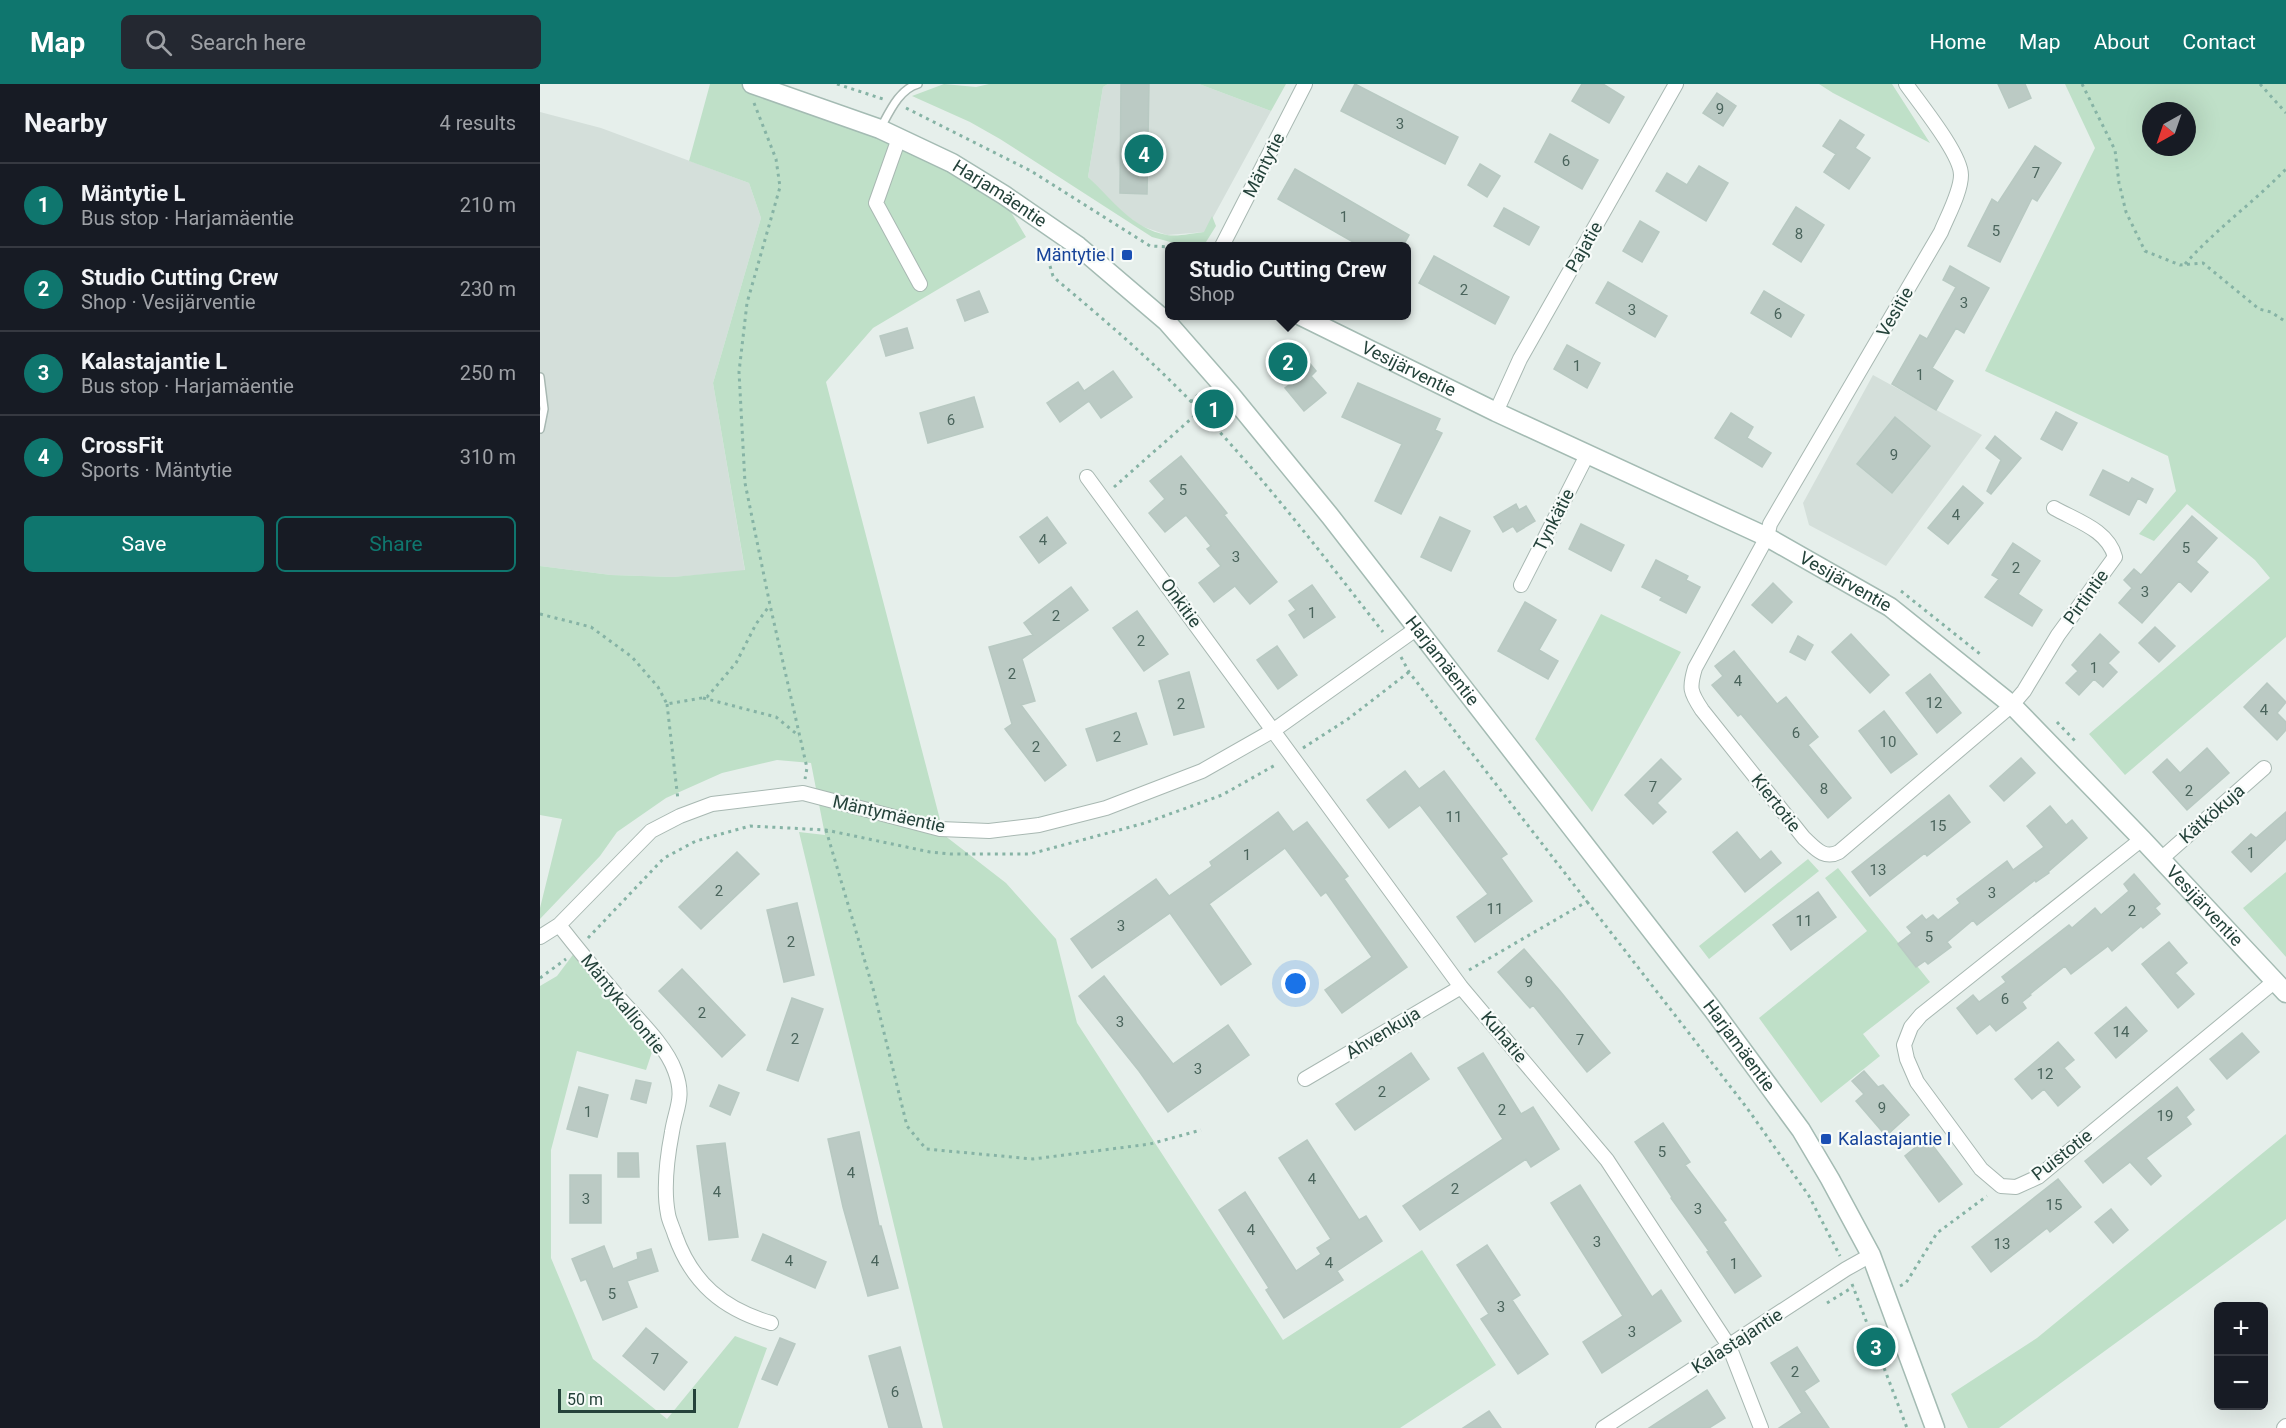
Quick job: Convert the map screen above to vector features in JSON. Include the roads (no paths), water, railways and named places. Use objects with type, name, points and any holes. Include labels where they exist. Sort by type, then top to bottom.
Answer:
[{"type":"street","name":"Mäntytie","points":[[1224,242],[1305,84]]},
{"type":"street","name":"Pajatie","points":[[1496,412],[1520,359],[1676,84]]},
{"type":"street","name":"Vesitie","points":[[1767,537],[1770,524],[1924,262],[1953,204],[1961,176],[1956,157],[1906,84]]},
{"type":"street","name":"Harjamäentie","points":[[753,93],[880,129],[952,163],[1005,195],[1078,246],[1165,315]]},
{"type":"street","points":[[899,138],[876,203],[920,284]]},
{"type":"street","name":"Harjamäentie","points":[[1171,320],[1322,507],[1713,1010],[1794,1121],[1830,1179],[1870,1255],[1886,1292],[1935,1428]]},
{"type":"street","name":"Vesijärventie","points":[[1311,320],[1496,412],[1767,537],[1890,607],[2012,705],[2142,839],[2280,987]]},
{"type":"street","name":"Tynkätie","points":[[1521,585],[1587,455]]},
{"type":"street","name":"Onkitie","points":[[1087,477],[1274,730]]},
{"type":"street","name":"Pirtintie","points":[[2012,705],[2024,692],[2058,635],[2115,557],[2112,545],[2103,534],[2054,508]]},
{"type":"street","name":"Kiertotie","points":[[1767,537],[1695,668],[1690,684],[1693,696],[1702,710],[1804,838],[1821,853],[1833,855],[1839,852],[2012,705]]},
{"type":"street","name":"Mäntymäentie","points":[[540,937],[560,925],[651,831],[680,816],[712,804],[802,793],[940,829],[989,831],[1039,825],[1106,808],[1202,771],[1274,730],[1416,629]]},
{"type":"street","name":"Kuhatie","points":[[1274,730],[1461,987],[1607,1160],[1729,1346],[1761,1428]]},
{"type":"street","name":"Kätkökuja","points":[[2161,859],[2264,768]]},
{"type":"street","name":"Puistotie","points":[[2142,839],[1921,1015],[1911,1027],[1904,1045],[1907,1059],[1917,1082],[1981,1169],[2001,1186],[2016,1187],[2038,1177],[2280,987]]},
{"type":"street","name":"Mäntykalliontie","points":[[560,925],[656,1040],[674,1068],[680,1087],[679,1108],[672,1131],[666,1181],[668,1214],[679,1247],[700,1283],[747,1316],[771,1323]]},
{"type":"street","name":"Ahvenkuja","points":[[1305,1079],[1461,987]]},
{"type":"street","name":"Kalastajantie","points":[[1603,1428],[1870,1255]]},
{"type":"lane","points":[[880,129],[895,103],[918,84]]},
{"type":"lane","points":[[540,377],[544,409],[540,429]]},
{"type":"place","name":"CrossFit","points":[[1144,154]]},
{"type":"place","name":"Mäntytie I","points":[[1127,255]]},
{"type":"place","name":"Studio Cutting Crew","points":[[1288,362]]},
{"type":"place","name":"Mäntytie L","points":[[1214,409]]},
{"type":"place","name":"Kalastajantie I","points":[[1826,1139]]},
{"type":"place","name":"Kalastajantie L","points":[[1876,1347]]}]
